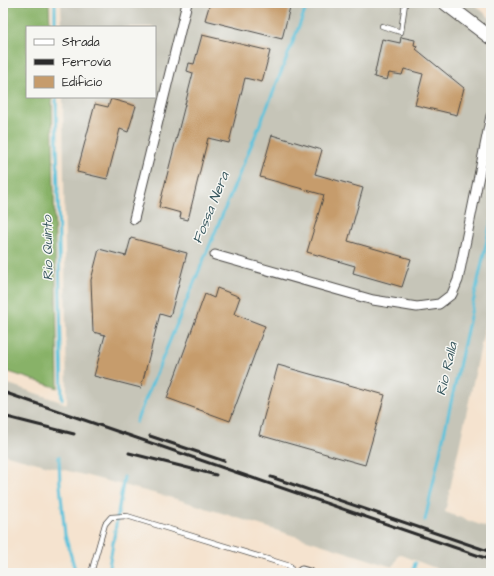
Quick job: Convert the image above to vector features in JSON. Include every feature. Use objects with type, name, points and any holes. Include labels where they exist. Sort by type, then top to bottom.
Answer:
[{"type":"main road","points":[[445,3],[491,38]]},
{"type":"street","points":[[134,219],[187,3]]},
{"type":"street","points":[[215,255],[373,300],[417,306],[439,304],[452,294],[458,280],[491,116]]},
{"type":"street","points":[[300,573],[302,571],[309,573]]},
{"type":"lane","points":[[382,26],[401,32],[405,3]]},
{"type":"lane","points":[[91,573],[105,524],[111,517],[127,516],[290,566],[292,573]]},
{"type":"shaded area","points":[[61,3],[473,3],[491,19],[491,299],[445,512],[491,529],[491,573],[448,573],[399,554],[393,567],[180,500],[3,454],[3,382],[67,404],[63,98],[156,98],[156,26],[62,26]]},
{"type":"green space","points":[[3,3],[49,3],[50,26],[26,26],[26,98],[52,98],[58,388],[3,370]]},
{"type":"building","points":[[210,3],[291,3],[282,39],[205,20]]},
{"type":"building","points":[[202,35],[270,51],[262,82],[245,78],[229,143],[208,138],[188,220],[180,218],[181,213],[159,207],[193,73],[187,71],[189,63],[194,64]]},
{"type":"building","points":[[401,37],[415,40],[414,45],[417,46],[416,49],[464,88],[457,115],[415,105],[423,74],[404,69],[402,75],[389,73],[387,80],[374,77],[382,39],[400,43]]},
{"type":"building","points":[[111,99],[136,106],[128,132],[120,129],[107,179],[77,172],[95,104],[108,107]]},
{"type":"building","points":[[272,135],[322,150],[315,174],[363,188],[348,241],[411,259],[402,287],[353,273],[355,266],[307,252],[324,195],[260,177]]},
{"type":"building","points":[[131,238],[187,253],[170,317],[160,314],[141,388],[94,376],[105,335],[93,332],[91,280],[99,249],[126,256]]},
{"type":"building","points":[[217,288],[240,297],[234,314],[265,326],[230,421],[167,398],[205,294],[214,298]]},
{"type":"building","points":[[278,365],[385,395],[365,465],[259,435]]},
{"type":"waterway","name":"Rio Quinto","points":[[55,3],[55,26]]},
{"type":"waterway","name":"Fossa Nera","points":[[136,422],[273,93],[308,3]]},
{"type":"waterway","name":"Rio Quinto","points":[[56,98],[62,399]]},
{"type":"waterway","name":"Rio Ralla","points":[[425,520],[491,222]]},
{"type":"waterway","name":"Rio Quinto","points":[[59,457],[65,535],[76,573]]},
{"type":"waterway","name":"Fossa Nera","points":[[108,573],[124,477]]},
{"type":"waterway","name":"Rio Ralla","points":[[413,573],[415,563]]},
{"type":"railway","points":[[3,392],[491,560]]},
{"type":"railway","points":[[3,416],[74,434]]},
{"type":"railway","points":[[150,436],[224,461]]},
{"type":"railway","points":[[129,453],[216,475]]},
{"type":"railway","points":[[271,477],[491,552]]}]
